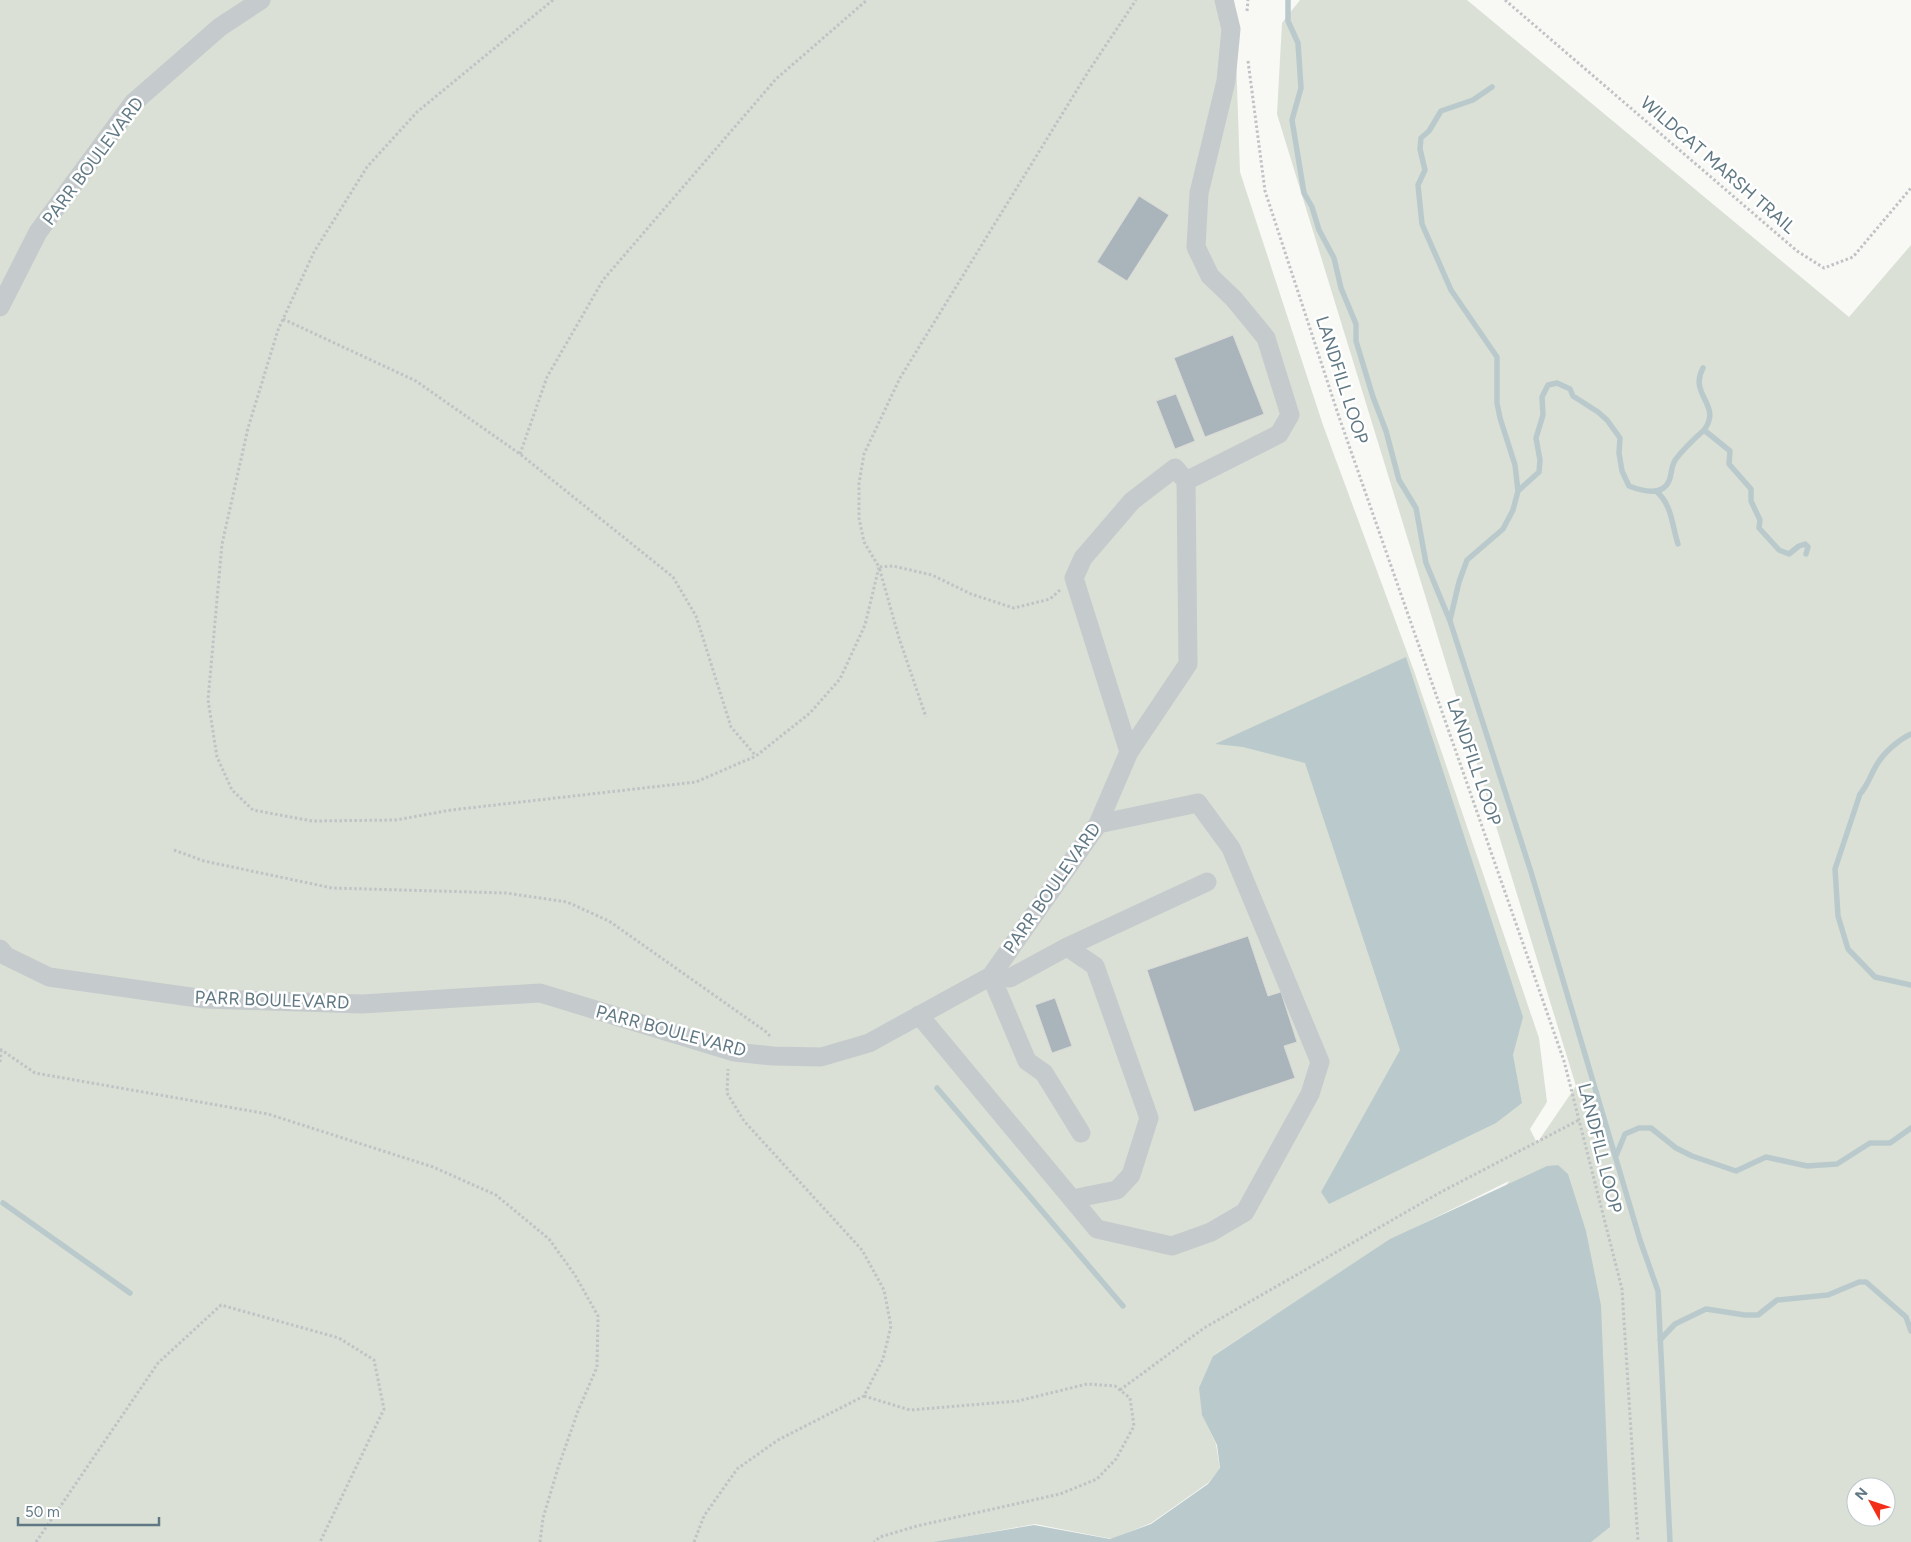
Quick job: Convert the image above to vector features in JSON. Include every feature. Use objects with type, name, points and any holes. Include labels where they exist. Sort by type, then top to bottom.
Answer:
[{"type":"lane","name":"PARR BOULEVARD","points":[[0,307],[38,232],[133,103],[220,27],[261,0]]},
{"type":"lane","points":[[1129,752],[1074,578],[1083,558],[1132,501],[1175,468],[1186,481],[1279,434],[1290,415],[1266,338],[1234,299],[1210,276],[1196,247],[1199,193],[1227,72],[1232,29],[1224,0]]},
{"type":"lane","name":"PARR BOULEVARD","points":[[0,949],[6,956],[49,977],[205,999],[362,1004],[540,993],[734,1052],[821,1057],[869,1043],[991,976],[1098,824],[1129,752],[1188,664],[1186,481]]},
{"type":"lane","points":[[919,1015],[1097,1230],[1172,1246],[1211,1232],[1245,1212],[1310,1094],[1320,1062],[1231,848],[1198,803],[1098,824]]},
{"type":"lane","points":[[1081,1133],[1044,1073],[1027,1061],[991,976],[1010,978],[1067,947],[1207,882]]},
{"type":"lane","points":[[1067,947],[1095,966],[1149,1118],[1131,1175],[1117,1190],[1072,1199]]},
{"type":"path","points":[[553,0],[417,112],[367,167],[314,252],[278,330],[248,428],[222,544],[208,700],[217,757],[232,790],[254,810],[312,821],[396,820],[450,810],[696,782],[756,756],[810,713],[840,680],[865,625],[879,567]]},
{"type":"path","points":[[520,454],[547,378],[603,280],[776,79],[867,0]]},
{"type":"path","points":[[926,717],[899,638],[879,567],[864,542],[858,518],[859,483],[864,454],[906,369],[1083,80],[1136,0]]},
{"type":"path","points":[[1246,16],[1248,0]]},
{"type":"path","name":"WILDCAT MARSH TRAIL","points":[[1505,0],[1797,251],[1824,268],[1853,257],[1911,188]]},
{"type":"path","name":"LANDFILL LOOP","points":[[1248,59],[1265,191],[1338,414],[1564,1061],[1622,1289],[1638,1542]]},
{"type":"path","points":[[283,319],[416,381],[520,454],[673,578],[696,616],[731,728],[756,756]]},
{"type":"path","points":[[879,567],[893,566],[932,574],[971,594],[1014,608],[1050,599],[1074,578]]},
{"type":"path","points":[[174,850],[204,861],[332,888],[506,893],[567,902],[608,921],[765,1031],[788,1056]]},
{"type":"path","points":[[0,1062],[1,1050],[35,1073],[268,1114],[433,1167],[496,1195],[549,1238],[575,1275],[598,1316],[597,1368],[578,1411],[558,1468],[543,1518],[540,1542]]},
{"type":"path","points":[[694,1542],[704,1516],[738,1468],[778,1440],[864,1396],[883,1359],[891,1326],[884,1290],[862,1250],[744,1121],[727,1093],[728,1071],[734,1052]]},
{"type":"path","points":[[1120,1390],[1204,1328],[1441,1192],[1579,1120]]},
{"type":"path","points":[[36,1542],[158,1363],[221,1305],[339,1338],[374,1360],[384,1410],[320,1542]]},
{"type":"path","points":[[864,1396],[910,1410],[1018,1401],[1087,1384],[1115,1386],[1130,1398],[1134,1426],[1116,1459],[1096,1478],[1060,1494],[917,1526],[880,1537],[874,1542]]},
{"type":"shaded area","points":[[0,0],[1234,0],[1240,172],[1323,425],[1414,671],[1539,1038],[1547,1102],[1530,1129],[1537,1143],[1576,1086],[1277,114],[1282,23],[1300,0],[1467,0],[1849,317],[1911,245],[1911,1542],[1238,1542],[1497,1200],[1509,1181],[1390,1240],[1214,1355],[1201,1387],[1202,1414],[1216,1444],[1220,1469],[1208,1483],[1151,1523],[1112,1539],[1035,1524],[937,1542],[0,1542]]},
{"type":"shaded area","points":[[1406,657],[1523,1017],[1513,1055],[1522,1103],[1496,1123],[1329,1204],[1321,1192],[1400,1050],[1305,763],[1243,747],[1215,744]]},
{"type":"shaded area","points":[[1558,1165],[1568,1174],[1586,1231],[1601,1305],[1610,1527],[1591,1542],[933,1542],[1034,1525],[1110,1539],[1151,1524],[1208,1484],[1220,1468],[1217,1445],[1202,1415],[1199,1388],[1213,1356],[1390,1239],[1547,1166]]},
{"type":"building","points":[[1139,196],[1169,215],[1127,281],[1097,262]]},
{"type":"building","points":[[1233,335],[1264,414],[1205,437],[1174,358]]},
{"type":"building","points":[[1176,394],[1195,441],[1175,449],[1156,401]]},
{"type":"building","points":[[1248,936],[1268,996],[1281,992],[1297,1042],[1284,1046],[1295,1078],[1194,1112],[1147,970]]},
{"type":"building","points":[[1055,998],[1072,1046],[1052,1053],[1035,1005]]},
{"type":"waterway","points":[[1288,0],[1288,21],[1298,43],[1301,88],[1292,120],[1304,193],[1312,207],[1319,230],[1334,258],[1341,288],[1356,324],[1356,341],[1373,397],[1386,431],[1399,480],[1416,508],[1426,563],[1450,621],[1531,872],[1640,1240],[1658,1291],[1670,1542]]},
{"type":"waterway","points":[[1450,620],[1459,582],[1467,560],[1503,529],[1513,510],[1518,491],[1515,465],[1497,403],[1497,357],[1451,290],[1422,224],[1418,185],[1425,170],[1420,149],[1421,138],[1429,131],[1441,111],[1473,100],[1492,87]]},
{"type":"waterway","points":[[1703,368],[1700,386],[1710,414],[1709,421],[1704,430]]},
{"type":"waterway","points":[[1518,491],[1539,472],[1540,460],[1536,438],[1543,415],[1542,397],[1548,385],[1557,383],[1570,389],[1573,396],[1607,420],[1620,438],[1619,453],[1622,471],[1629,486],[1634,488],[1657,491],[1666,486],[1676,459],[1704,430],[1730,451],[1729,464],[1751,489],[1751,501],[1760,520],[1759,528],[1779,550],[1789,554],[1805,544],[1808,547],[1806,554]]},
{"type":"waterway","points":[[1656,491],[1665,502],[1671,516],[1678,544]]},
{"type":"waterway","points":[[1911,734],[1896,743],[1883,756],[1860,794],[1835,869],[1838,916],[1848,949],[1875,977],[1911,985]]},
{"type":"waterway","points":[[937,1088],[1123,1306]]},
{"type":"waterway","points":[[1616,1156],[1625,1134],[1639,1128],[1651,1128],[1676,1148],[1692,1156],[1736,1171],[1766,1157],[1807,1166],[1837,1164],[1870,1143],[1890,1143],[1911,1128]]},
{"type":"waterway","points":[[3,1203],[130,1293]]},
{"type":"waterway","points":[[1660,1340],[1675,1324],[1706,1309],[1758,1315],[1777,1300],[1828,1295],[1859,1282],[1866,1282],[1906,1317],[1911,1331]]}]
